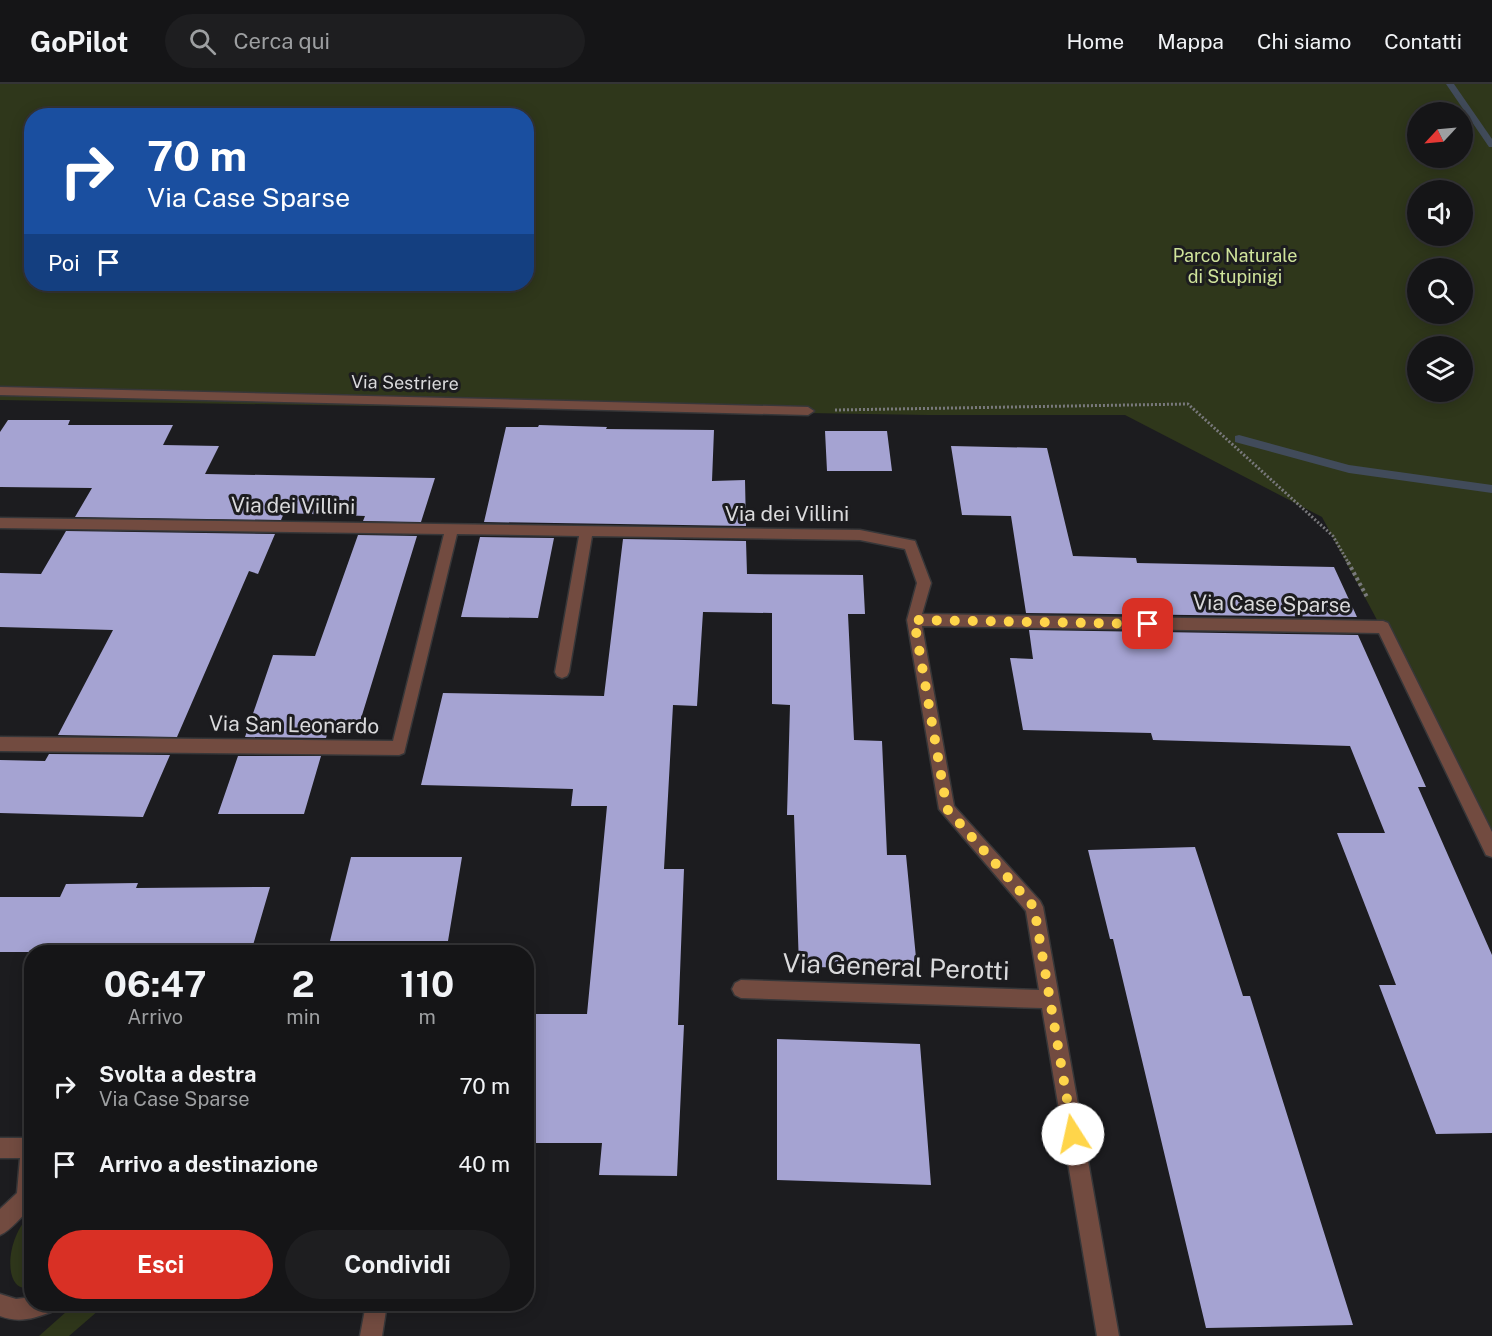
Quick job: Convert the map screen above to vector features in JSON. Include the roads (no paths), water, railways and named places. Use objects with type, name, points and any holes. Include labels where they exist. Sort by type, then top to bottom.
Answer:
[{"type":"street","name":"Via Sestriere","points":[[0,392],[808,411]]},
{"type":"street","name":"Via dei Villini","points":[[0,523],[586,533],[860,535],[910,545],[924,583],[914,620]]},
{"type":"street","name":"Via San Leonardo","points":[[0,744],[399,747],[452,529]]},
{"type":"street","points":[[562,672],[586,533]]},
{"type":"street","points":[[914,620],[947,809],[1034,907],[1108,1336]]},
{"type":"street","name":"Via Case Sparse","points":[[914,620],[1383,627],[1492,849]]},
{"type":"street","name":"Via General Perotti","points":[[741,989],[1050,999]]},
{"type":"street","points":[[0,1148],[24,1148]]},
{"type":"street","points":[[0,1225],[10,1211],[24,1199]]},
{"type":"street","points":[[2,1311],[24,1309]]},
{"type":"street","points":[[371,1336],[376,1311]]},
{"type":"waterway","points":[[1450,84],[1492,145]]},
{"type":"waterway","points":[[1239,439],[1349,469],[1492,489]]},
{"type":"park label","name":"Parco Naturale di Stupinigi","points":[[1235,266]]}]
